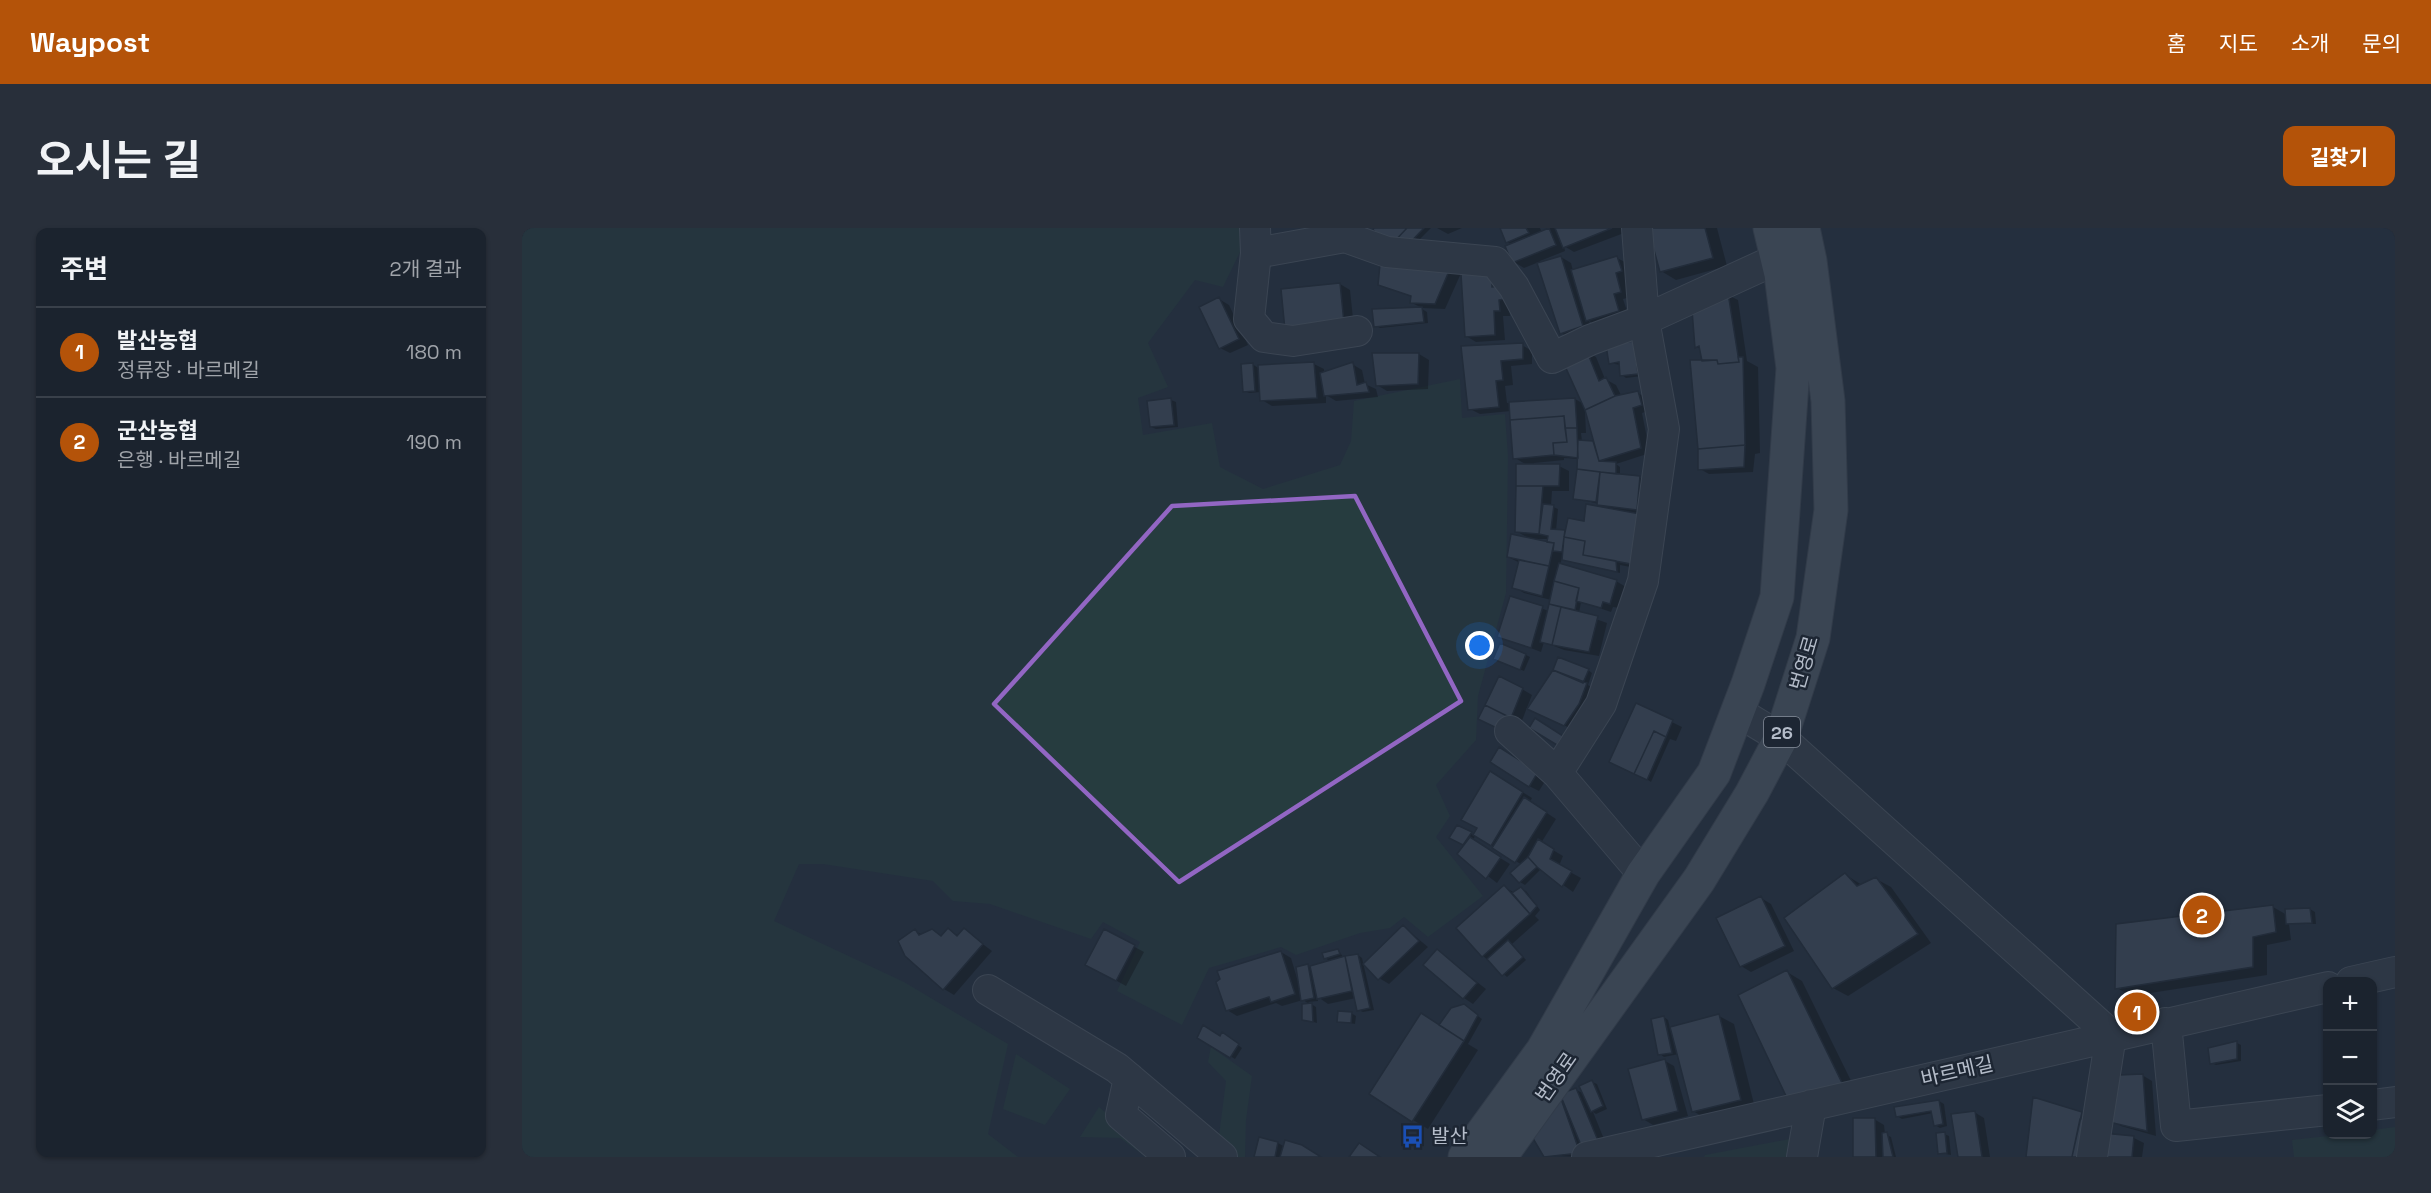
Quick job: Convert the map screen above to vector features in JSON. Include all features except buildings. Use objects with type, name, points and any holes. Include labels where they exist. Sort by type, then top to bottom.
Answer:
[{"type":"main road","name":"번영로","points":[[1465,1157],[1543,1050],[1643,874],[1714,773],[1738,712],[1777,597],[1793,368],[1778,259],[1770,228]]},
{"type":"main road","name":"번영로","points":[[1500,1157],[1699,880],[1752,793],[1780,738],[1813,638],[1831,510],[1828,401],[1810,261],[1803,228]]},
{"type":"street","points":[[1557,773],[1601,704],[1643,581],[1664,429],[1644,320],[1636,228]]},
{"type":"street","points":[[1357,331],[1293,341],[1264,337],[1249,319],[1256,240],[1345,237],[1387,252],[1495,262],[1514,287],[1552,358],[1590,340],[1644,320],[1778,259]]},
{"type":"street","points":[[1738,712],[1780,738],[2111,1035],[2092,1157]]},
{"type":"street","points":[[1510,731],[1557,773],[1643,874]]},
{"type":"street","points":[[2371,977],[2395,972]]},
{"type":"street","name":"바르메길","points":[[1587,1157],[2323,988]]},
{"type":"street","points":[[988,990],[1129,1078],[1222,1157]]},
{"type":"street","points":[[2166,1023],[2176,1126],[2323,1111]]},
{"type":"street","points":[[1129,1078],[1121,1115],[1170,1157]]},
{"type":"street","points":[[2377,1104],[2395,1102]]},
{"type":"street","points":[[1802,1157],[1811,1105]]},
{"type":"highlighted area","points":[[1355,496],[1461,701],[1179,882],[994,704],[1172,506]]},
{"type":"green space","points":[[522,228],[1241,228],[1240,252],[1223,287],[1195,280],[1148,343],[1168,387],[1138,398],[1143,435],[1212,423],[1220,467],[1263,489],[1340,465],[1351,441],[1354,401],[1460,379],[1462,418],[1505,414],[1508,456],[1506,593],[1478,696],[1476,740],[1436,785],[1450,816],[1436,837],[1483,896],[1428,937],[1404,917],[1390,928],[1360,933],[1296,955],[1281,947],[1209,968],[1182,1025],[1117,991],[1140,942],[1103,922],[1091,939],[990,904],[953,901],[933,881],[823,864],[799,864],[774,921],[904,982],[1008,1044],[988,1134],[1018,1157],[522,1157]]},
{"type":"green space","points":[[1211,1047],[1252,1076],[1246,1120],[1245,1157],[1232,1157],[1218,1143],[1226,1081],[1208,1062]]},
{"type":"green space","points":[[1016,1054],[1070,1089],[1045,1125],[1003,1109]]},
{"type":"green space","points":[[1099,1107],[1160,1157],[1146,1157],[1120,1138],[1080,1137]]},
{"type":"green space","points":[[2395,1127],[2395,1157],[2294,1157],[2292,1140],[2323,1137],[2323,1139],[2377,1139],[2377,1129]]},
{"type":"green space","points":[[1795,1138],[1794,1157],[1704,1157],[1705,1155]]},
{"type":"place","name":"군산농협","points":[[2202,915]]},
{"type":"place","name":"발산농협","points":[[2137,1012]]},
{"type":"place","name":"발산","points":[[1413,1136]]}]
